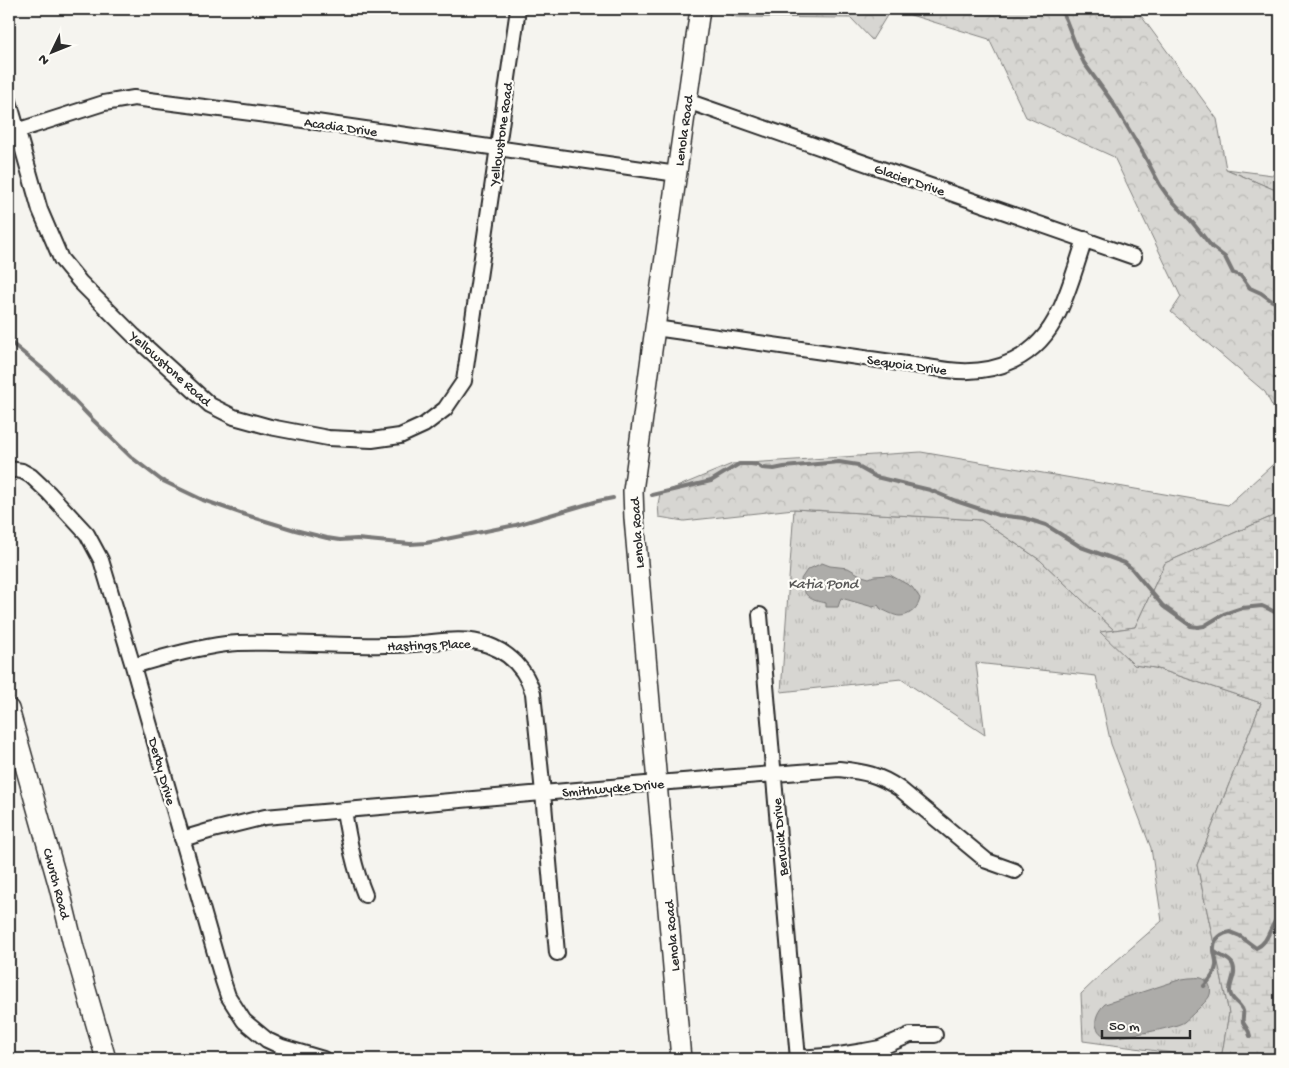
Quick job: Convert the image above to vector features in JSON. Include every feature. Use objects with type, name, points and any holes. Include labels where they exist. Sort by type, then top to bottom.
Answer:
[{"type":"main road","name":"Lenola Road","points":[[682,1059],[633,506],[634,475],[700,9]]},
{"type":"main road","name":"Church Road","points":[[9,709],[106,1059]]},
{"type":"street","name":"Yellowstone Road","points":[[9,101],[13,132],[40,210],[61,259],[80,282],[134,336],[210,405],[234,417],[270,427],[328,438],[372,440],[400,436],[424,425],[445,409],[464,381],[518,9]]},
{"type":"street","name":"Acadia Drive","points":[[13,132],[104,103],[134,98],[282,117],[677,174]]},
{"type":"street","name":"Glacier Drive","points":[[687,101],[1134,257]]},
{"type":"street","name":"Sequoia Drive","points":[[655,328],[948,370],[967,372],[989,370],[1007,364],[1024,355],[1048,333],[1062,306],[1085,239]]},
{"type":"street","name":"Derby Drive","points":[[9,469],[31,476],[50,493],[87,534],[101,560],[228,996],[244,1021],[267,1040],[282,1047],[324,1059]]},
{"type":"street","name":"Berwick Drive","points":[[760,616],[798,1059]]},
{"type":"street","name":"Hastings Place","points":[[133,666],[186,652],[228,644],[276,643],[350,646],[464,640],[488,645],[508,656],[524,672],[533,693],[557,953]]},
{"type":"street","name":"Smithwycke Drive","points":[[182,839],[265,818],[657,783],[839,769],[861,771],[883,778],[900,789],[987,861],[1015,871]]},
{"type":"street","points":[[344,811],[357,875],[365,895]]},
{"type":"street","points":[[798,1059],[880,1048],[910,1035],[935,1035]]},
{"type":"green space","points":[[729,9],[891,9],[872,40],[851,18],[736,17],[728,13]]},
{"type":"green space","points":[[891,9],[1136,9],[1217,119],[1226,169],[1280,192],[1280,421],[1265,392],[1171,312],[1181,297],[1114,157],[1026,117],[989,39]]},
{"type":"green space","points":[[1226,169],[1280,176],[1280,192]]},
{"type":"green space","points":[[921,452],[1228,505],[1280,458],[1280,513],[1165,563],[1135,627],[1114,630],[1040,560],[981,520],[794,509],[684,521],[659,517],[658,504],[660,494],[732,464]]},
{"type":"green space","points":[[794,509],[981,520],[1040,560],[1114,630],[1101,632],[1134,665],[1155,668],[1261,703],[1197,865],[1229,1013],[1221,1059],[1195,1059],[1194,1056],[1083,1041],[1081,994],[1162,921],[1151,848],[1111,744],[1096,676],[976,663],[985,735],[901,679],[781,692]]},
{"type":"green space","points":[[1280,513],[1280,1059],[1221,1059],[1229,1013],[1197,865],[1261,703],[1155,668],[1134,665],[1100,632],[1135,627],[1165,563]]},
{"type":"water","name":"Katia Pond","points":[[822,563],[848,568],[869,578],[890,575],[912,587],[920,598],[916,608],[904,616],[900,616],[881,609],[878,605],[873,607],[841,598],[838,607],[826,607],[826,603],[811,599],[805,593],[801,579],[807,570]]},
{"type":"water","points":[[1189,978],[1204,979],[1211,991],[1209,997],[1184,1022],[1160,1030],[1115,1037],[1105,1036],[1098,1030],[1096,1018],[1105,1004]]},
{"type":"waterway","points":[[1057,9],[1063,14],[1084,63],[1113,103],[1167,195],[1212,247],[1225,257],[1233,273],[1241,276],[1250,288],[1280,304]]},
{"type":"waterway","points":[[9,341],[49,374],[131,457],[161,480],[203,500],[295,530],[340,540],[357,539],[410,544],[426,543],[516,525],[613,498]]},
{"type":"waterway","points":[[652,495],[711,481],[739,464],[751,464],[762,468],[774,469],[839,462],[858,465],[876,477],[930,490],[998,515],[1024,518],[1046,525],[1081,547],[1125,563],[1163,606],[1191,626],[1204,626],[1224,614],[1242,608],[1262,606],[1280,615]]},
{"type":"waterway","points":[[1204,986],[1212,977],[1215,969],[1214,944],[1219,936],[1230,932],[1240,936],[1256,948],[1267,938],[1276,919],[1280,915]]},
{"type":"waterway","points":[[1215,952],[1228,959],[1233,965],[1234,972],[1230,992],[1232,998],[1242,1008],[1243,1022],[1250,1036]]}]
